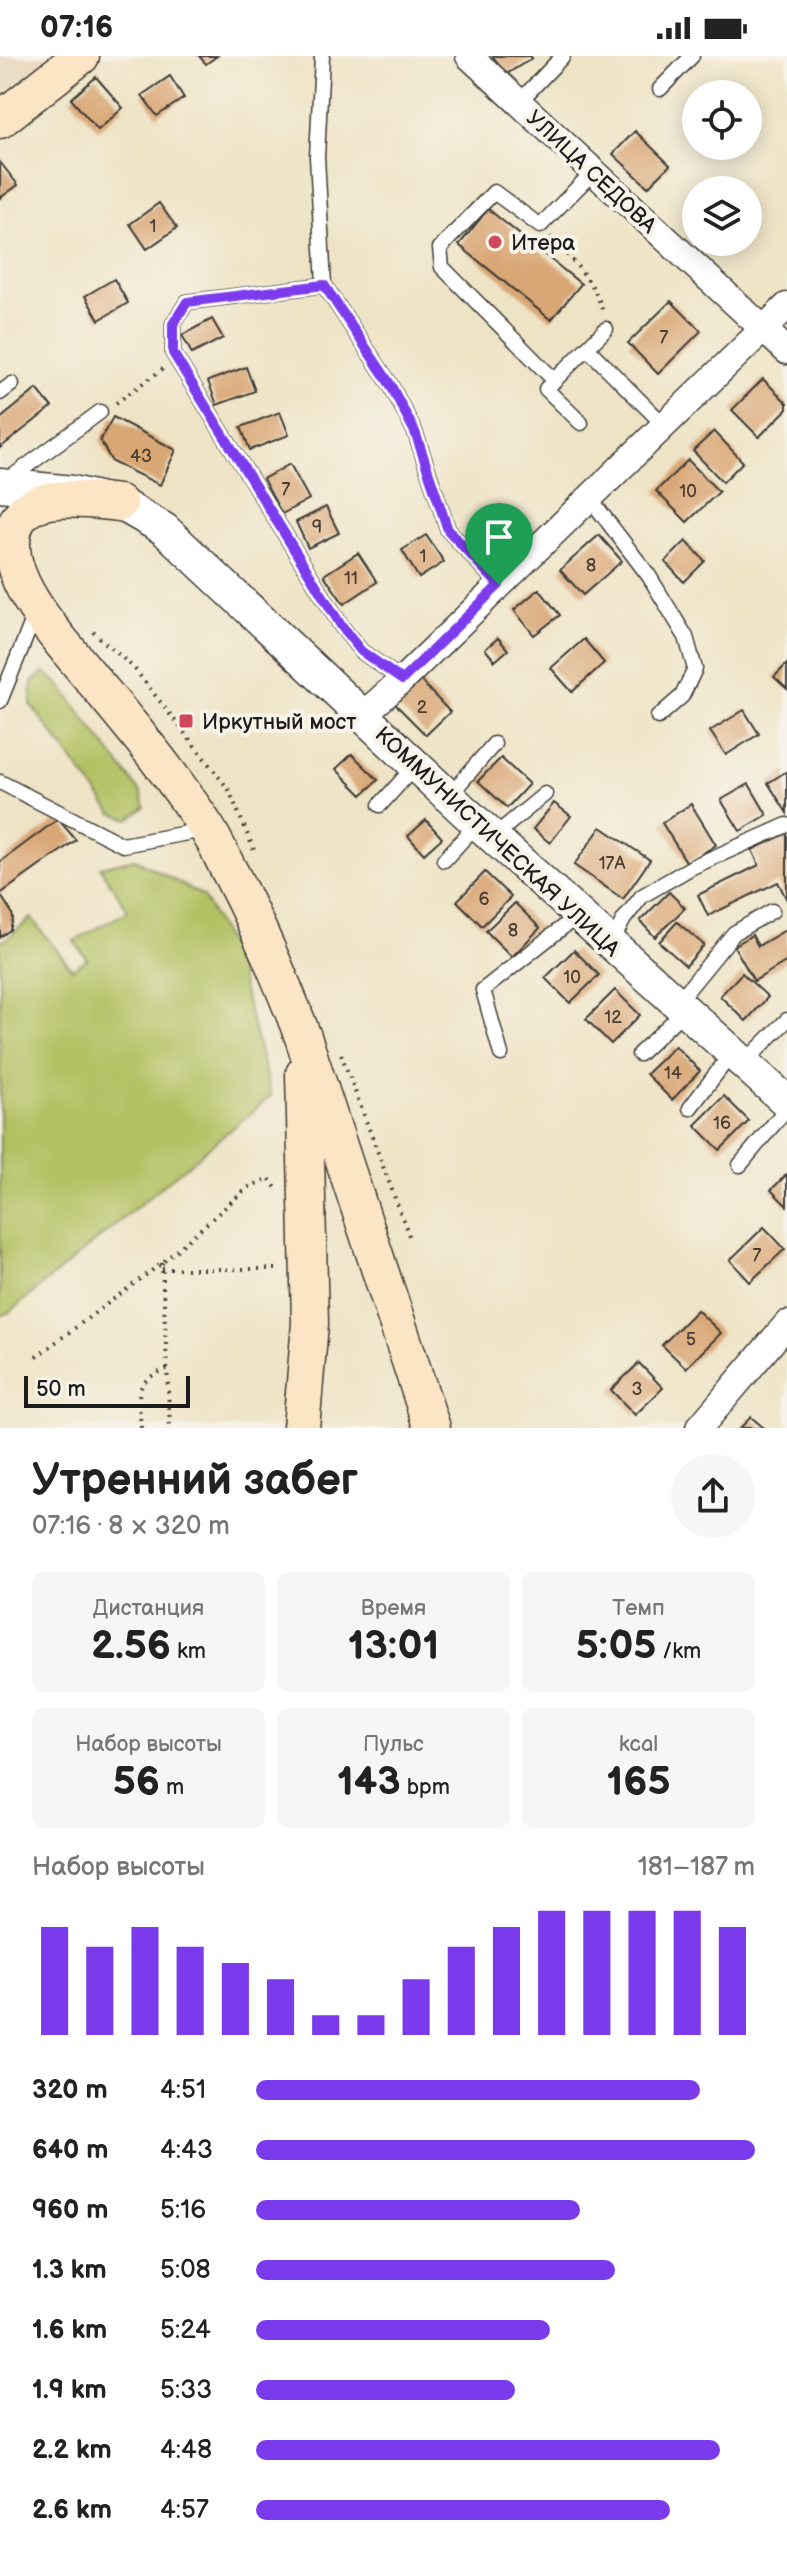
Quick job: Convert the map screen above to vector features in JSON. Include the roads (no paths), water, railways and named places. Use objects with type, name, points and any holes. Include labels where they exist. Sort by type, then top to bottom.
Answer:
[{"type":"main road","points":[[0,120],[81,56]]},
{"type":"main road","points":[[36,611],[13,556],[13,535],[18,519],[34,506],[53,500],[119,503]]},
{"type":"main road","points":[[0,573],[36,611],[142,739],[207,829],[247,905],[303,1037],[432,1428]]},
{"type":"main road","points":[[301,1428],[310,1324],[303,1037]]},
{"type":"street","name":"УЛИЦА СЕДОВА","points":[[469,56],[787,351]]},
{"type":"street","points":[[363,715],[787,306]]},
{"type":"street","name":"КОММУНИСТИЧЕСКАЯ УЛИЦА","points":[[1,485],[73,492],[119,503],[164,529],[305,664],[787,1105]]},
{"type":"street","points":[[699,1428],[787,1324]]},
{"type":"lane","points":[[519,102],[563,56]]},
{"type":"lane","points":[[660,89],[692,56]]},
{"type":"lane","points":[[322,57],[317,157],[324,285],[390,384],[415,432],[448,530],[499,585]]},
{"type":"lane","points":[[555,381],[442,267],[440,248],[494,192],[540,226],[593,172]]},
{"type":"lane","points":[[324,285],[187,302],[173,324],[173,353],[342,627],[361,651],[402,680]]},
{"type":"lane","points":[[581,423],[546,389],[606,329]]},
{"type":"lane","points":[[587,348],[663,424]]},
{"type":"lane","points":[[1,485],[103,410]]},
{"type":"lane","points":[[589,497],[649,576],[686,637],[695,669],[682,696],[658,717]]},
{"type":"lane","points":[[0,701],[36,611]]},
{"type":"lane","points":[[449,796],[494,744]]},
{"type":"lane","points":[[380,805],[416,765]]},
{"type":"lane","points":[[0,782],[123,845],[207,829]]},
{"type":"lane","points":[[444,860],[485,830],[545,794]]},
{"type":"lane","points":[[610,945],[624,919],[642,896],[692,867],[787,825]]},
{"type":"lane","points":[[639,1054],[681,1007],[734,933],[772,911]]},
{"type":"lane","points":[[501,1054],[483,990],[578,915]]},
{"type":"lane","points":[[690,1108],[738,1058],[787,1020]]},
{"type":"lane","points":[[740,1165],[787,1105]]},
{"type":"place","name":"Итера","points":[[495,242]]},
{"type":"place","name":"Иркутный мост","points":[[186,721]]}]
